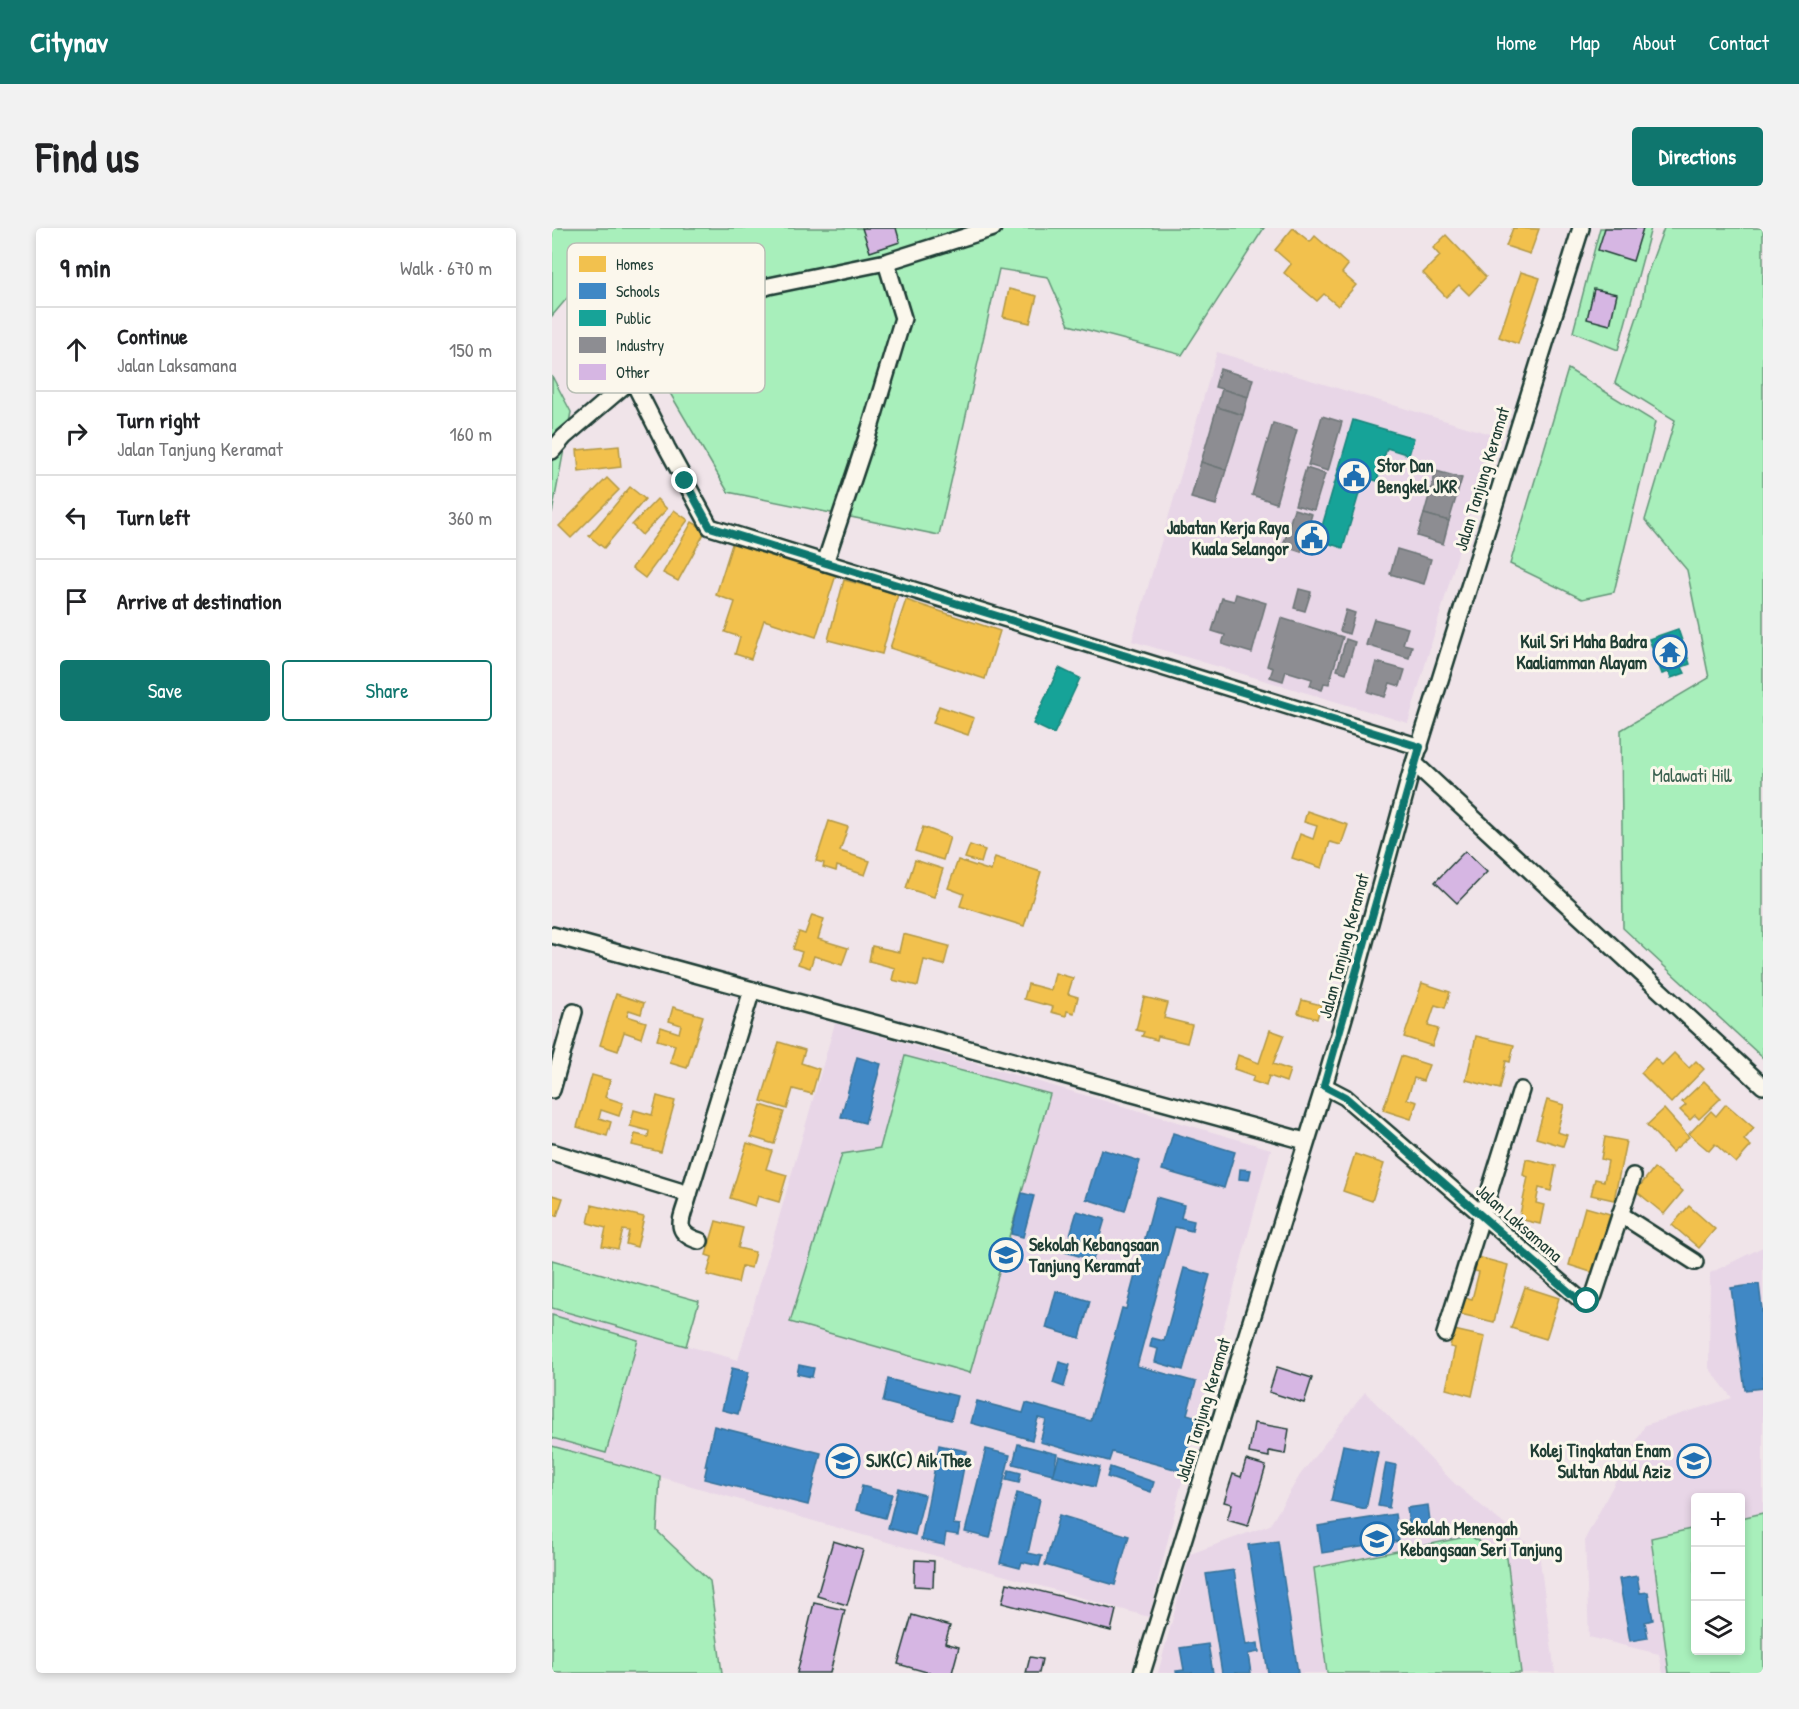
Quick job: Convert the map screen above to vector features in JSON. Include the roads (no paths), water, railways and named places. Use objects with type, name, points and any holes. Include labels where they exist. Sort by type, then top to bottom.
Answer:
[{"type":"street","points":[[765,288],[886,261],[993,228]]},
{"type":"street","name":"Jalan Tanjung Keramat","points":[[1142,1673],[1305,1141],[1324,1086],[1414,763],[1581,228]]},
{"type":"street","points":[[825,564],[903,318],[886,261]]},
{"type":"street","points":[[552,451],[564,437],[616,393]]},
{"type":"street","points":[[639,393],[710,527],[1420,747]]},
{"type":"street","points":[[1414,763],[1763,1086]]},
{"type":"street","points":[[552,935],[1305,1141]]},
{"type":"street","points":[[700,1241],[685,1236],[681,1229],[689,1194],[752,990]]},
{"type":"street","points":[[552,1090],[574,1012]]},
{"type":"street","name":"Jalan Laksamana","points":[[1324,1086],[1345,1097],[1582,1301],[1587,1301],[1594,1295],[1633,1176]]},
{"type":"street","points":[[1445,1334],[1521,1090]]},
{"type":"street","points":[[552,1152],[689,1194]]},
{"type":"street","points":[[1620,1214],[1695,1262]]},
{"type":"place","name":"Stor Dan Bengkel JKR","points":[[1354,476]]},
{"type":"place","name":"Jabatan Kerja Raya Kuala Selangor","points":[[1312,538]]},
{"type":"place","name":"Kuil Sri Maha Badra Kaaliamman Alayam","points":[[1670,652]]},
{"type":"place","name":"Sekolah Kebangsaan Tanjung Keramat","points":[[1006,1255]]},
{"type":"place","name":"SJK(C) Aik Thee","points":[[843,1461]]},
{"type":"place","name":"Kolej Tingkatan Enam Sultan Abdul Aziz","points":[[1694,1461]]},
{"type":"place","name":"Sekolah Menengah Kebangsaan Seri Tanjung","points":[[1377,1539]]},
{"type":"park label","name":"Malawati Hill","points":[[1692,776]]}]
